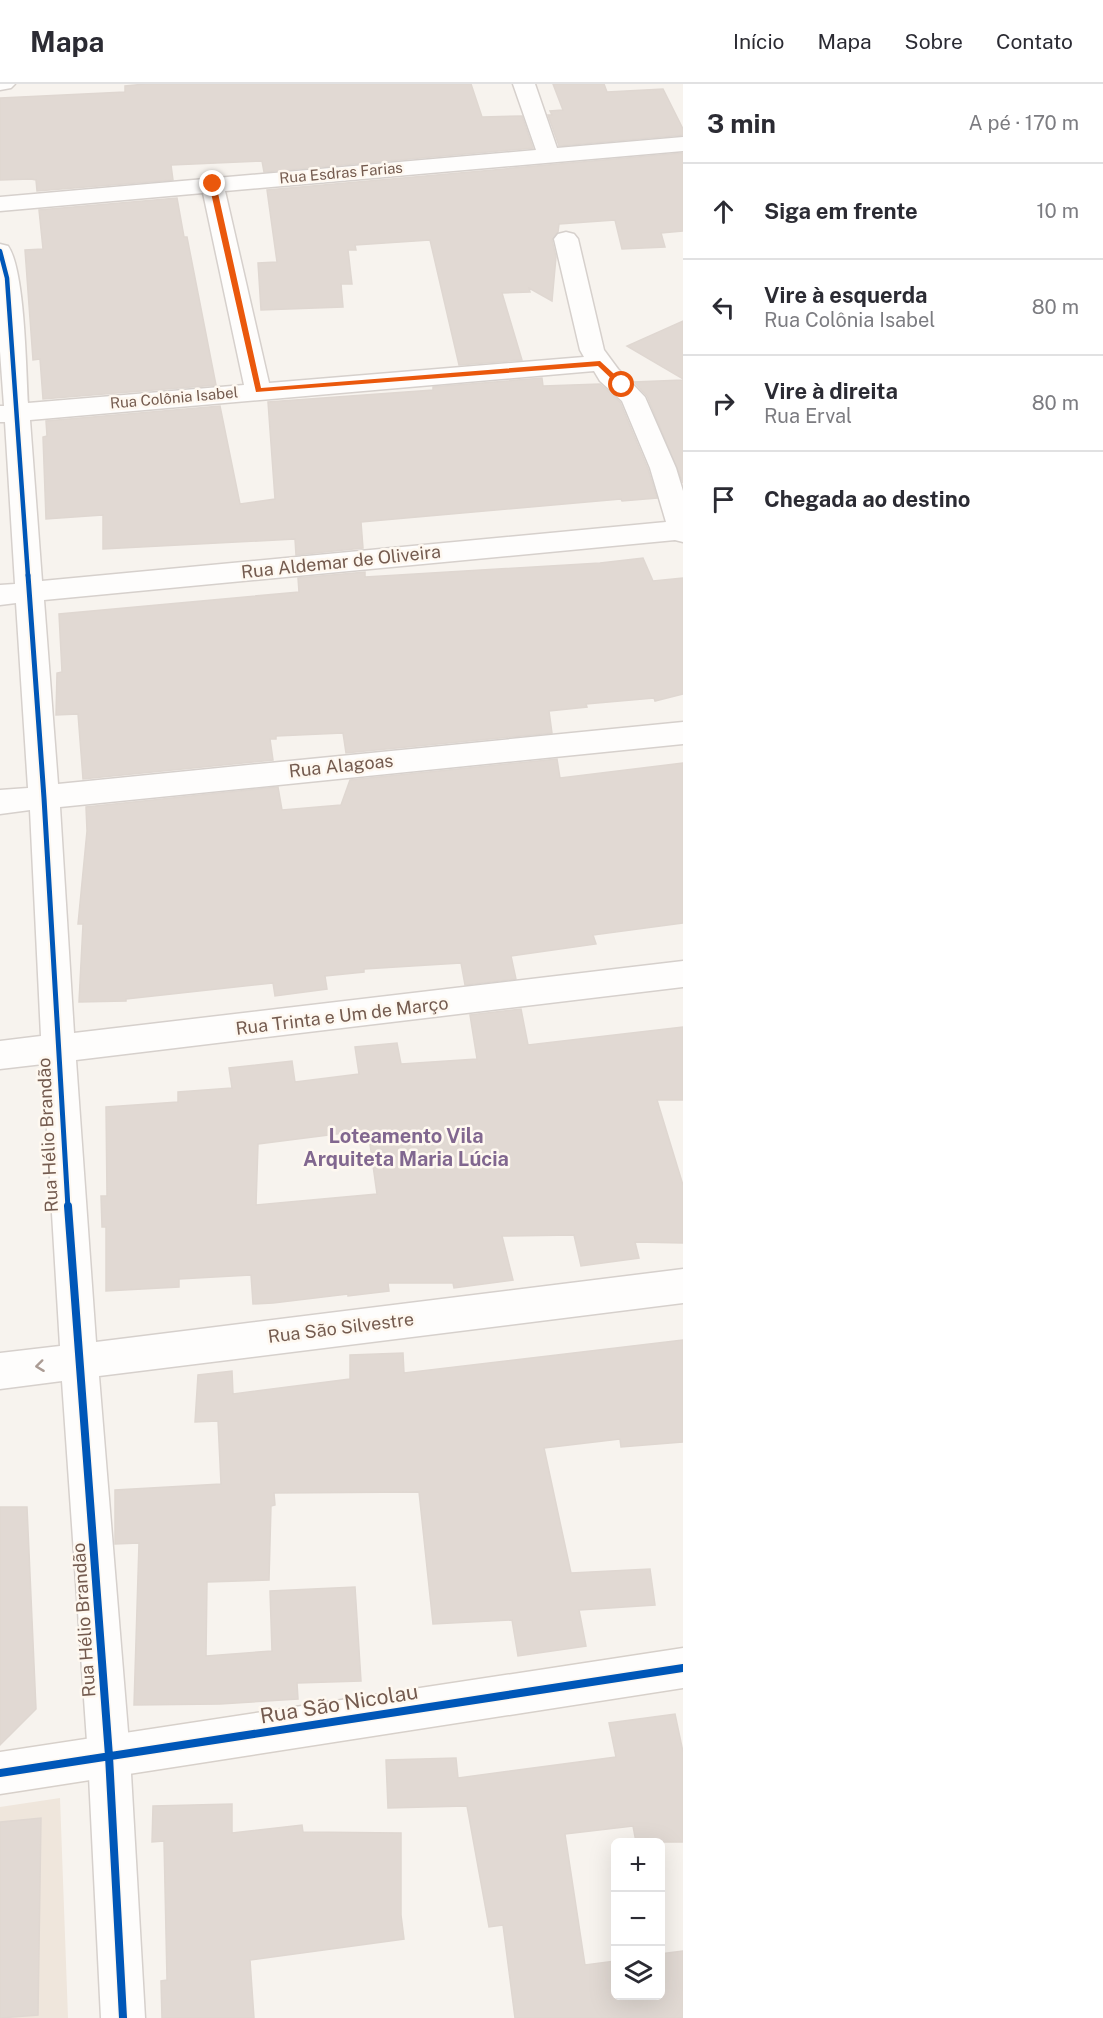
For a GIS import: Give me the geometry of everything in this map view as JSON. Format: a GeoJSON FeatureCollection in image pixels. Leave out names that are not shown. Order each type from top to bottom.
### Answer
{"type":"FeatureCollection","features":[{"type":"Feature","properties":{"kind":"street"},"geometry":{"type":"LineString","coordinates":[[524,84],[548,154]]}},
{"type":"Feature","properties":{"kind":"street","name":"Rua Esdras Farias"},"geometry":{"type":"LineString","coordinates":[[0,204],[548,154],[683,144]]}},
{"type":"Feature","properties":{"kind":"street"},"geometry":{"type":"LineString","coordinates":[[213,184],[258,391]]}},
{"type":"Feature","properties":{"kind":"street"},"geometry":{"type":"LineString","coordinates":[[566,239],[588,336],[600,363],[633,397],[663,468],[683,532]]}},
{"type":"Feature","properties":{"kind":"street","name":"Rua Hélio Brandão"},"geometry":{"type":"LineString","coordinates":[[0,251],[8,413],[30,593],[68,1214],[109,1756],[123,2018]]}},
{"type":"Feature","properties":{"kind":"street","name":"Rua Colônia Isabel"},"geometry":{"type":"LineString","coordinates":[[8,413],[600,363]]}},
{"type":"Feature","properties":{"kind":"street","name":"Rua Aldemar de Oliveira"},"geometry":{"type":"LineString","coordinates":[[0,595],[683,532]]}},
{"type":"Feature","properties":{"kind":"street","name":"Rua Alagoas"},"geometry":{"type":"LineString","coordinates":[[0,802],[683,733]]}},
{"type":"Feature","properties":{"kind":"street","name":"Rua Trinta e Um de Março"},"geometry":{"type":"LineString","coordinates":[[0,1055],[463,1002],[683,974]]}},
{"type":"Feature","properties":{"kind":"street","name":"Rua São Silvestre"},"geometry":{"type":"LineString","coordinates":[[0,1371],[683,1286]]}},
{"type":"Feature","properties":{"kind":"street","name":"Rua São Nicolau"},"geometry":{"type":"LineString","coordinates":[[0,1773],[683,1668]]}},
{"type":"Feature","properties":{"kind":"shaded area"},"geometry":{"type":"Polygon","coordinates":[[[60,1798],[68,2018],[0,2018],[0,1807],[60,1798]]]}},
{"type":"Feature","properties":{"kind":"building"},"geometry":{"type":"Polygon","coordinates":[[[145,84],[471,84],[482,117],[522,116],[533,148],[264,172],[262,161],[171,165],[173,180],[37,191],[36,180],[0,180],[0,98],[125,92],[125,86],[145,84]]]}},
{"type":"Feature","properties":{"kind":"building"},"geometry":{"type":"Polygon","coordinates":[[[553,84],[604,84],[607,92],[663,89],[683,129],[683,135],[559,146],[548,115],[552,115],[550,111],[563,110],[553,84]]]}},
{"type":"Feature","properties":{"kind":"building"},"geometry":{"type":"Polygon","coordinates":[[[683,153],[683,231],[661,233],[665,247],[622,249],[615,220],[559,224],[558,232],[552,240],[556,257],[552,301],[529,288],[530,292],[502,293],[522,360],[459,365],[430,240],[355,245],[356,250],[348,250],[352,284],[341,284],[343,307],[261,310],[258,263],[277,262],[267,190],[683,153]]]}},
{"type":"Feature","properties":{"kind":"building"},"geometry":{"type":"Polygon","coordinates":[[[177,198],[184,237],[187,237],[216,385],[43,399],[40,359],[33,360],[25,250],[43,249],[39,210],[177,198]]]}},
{"type":"Feature","properties":{"kind":"building"},"geometry":{"type":"Polygon","coordinates":[[[683,321],[683,379],[627,346],[683,321]]]}},
{"type":"Feature","properties":{"kind":"building"},"geometry":{"type":"Polygon","coordinates":[[[542,378],[543,386],[600,384],[620,402],[648,469],[657,498],[622,501],[621,499],[361,522],[363,548],[296,555],[295,539],[103,549],[103,515],[46,519],[43,437],[47,436],[46,421],[220,406],[240,504],[275,499],[268,402],[433,390],[433,387],[542,378]]]}},
{"type":"Feature","properties":{"kind":"building"},"geometry":{"type":"Polygon","coordinates":[[[683,380],[683,483],[647,396],[634,382],[683,380]]]}},
{"type":"Feature","properties":{"kind":"building"},"geometry":{"type":"Polygon","coordinates":[[[643,558],[653,581],[683,578],[683,694],[655,701],[654,698],[586,704],[587,707],[549,711],[552,733],[346,753],[343,733],[276,736],[276,739],[270,739],[273,760],[83,779],[78,714],[56,715],[57,673],[62,672],[59,614],[299,592],[298,578],[365,572],[365,577],[600,563],[643,558]]]}},
{"type":"Feature","properties":{"kind":"building"},"geometry":{"type":"Polygon","coordinates":[[[557,759],[560,778],[683,763],[683,923],[593,935],[596,944],[511,956],[516,979],[465,985],[461,963],[364,969],[364,972],[325,976],[327,989],[275,996],[273,983],[126,999],[126,1001],[79,1002],[83,924],[78,924],[87,831],[86,807],[278,787],[282,810],[341,805],[350,780],[557,759]]]}},
{"type":"Feature","properties":{"kind":"building"},"geometry":{"type":"Polygon","coordinates":[[[521,1009],[528,1045],[683,1027],[683,1100],[657,1100],[683,1185],[683,1243],[635,1242],[639,1258],[581,1266],[574,1235],[502,1236],[513,1280],[454,1288],[453,1283],[388,1283],[389,1291],[253,1304],[251,1275],[179,1279],[179,1287],[106,1291],[106,1227],[102,1227],[101,1196],[107,1196],[106,1107],[178,1102],[178,1092],[232,1088],[229,1068],[292,1061],[295,1082],[359,1074],[355,1047],[397,1043],[401,1064],[477,1059],[470,1015],[521,1009]],[[368,1130],[258,1144],[256,1205],[377,1194],[368,1130]]]}},
{"type":"Feature","properties":{"kind":"building"},"geometry":{"type":"Polygon","coordinates":[[[683,1340],[683,1442],[621,1447],[620,1439],[544,1448],[571,1573],[650,1569],[655,1605],[579,1610],[586,1646],[518,1656],[512,1620],[433,1624],[419,1492],[274,1493],[275,1505],[271,1506],[269,1580],[207,1582],[206,1656],[272,1651],[270,1591],[355,1587],[361,1681],[297,1683],[298,1699],[220,1704],[134,1705],[139,1543],[115,1544],[115,1490],[221,1484],[218,1421],[195,1422],[198,1375],[232,1371],[233,1394],[350,1379],[350,1355],[403,1353],[404,1373],[683,1340]]]}},
{"type":"Feature","properties":{"kind":"building"},"geometry":{"type":"Polygon","coordinates":[[[0,1507],[27,1507],[36,1709],[0,1745],[0,1507]]]}},
{"type":"Feature","properties":{"kind":"building"},"geometry":{"type":"Polygon","coordinates":[[[675,1714],[683,1752],[683,1842],[665,1842],[665,1838],[635,1838],[633,1826],[565,1834],[585,1965],[611,1962],[611,2000],[665,2000],[665,1953],[683,1951],[683,2018],[515,2018],[503,1925],[489,1927],[467,1806],[388,1808],[386,1760],[456,1758],[458,1778],[616,1757],[609,1723],[675,1714]]]}},
{"type":"Feature","properties":{"kind":"building"},"geometry":{"type":"Polygon","coordinates":[[[232,1804],[232,1833],[302,1825],[303,1832],[401,1833],[401,1915],[404,1939],[250,1960],[254,2018],[162,2018],[161,1981],[167,1980],[164,1841],[152,1842],[153,1806],[232,1804]]]}},
{"type":"Feature","properties":{"kind":"building"},"geometry":{"type":"Polygon","coordinates":[[[41,1818],[38,2015],[0,2018],[0,1822],[41,1818]]]}},
{"type":"Feature","properties":{"kind":"cycle path"},"geometry":{"type":"LineString","coordinates":[[0,251],[7,278],[44,798],[68,1214],[109,1756],[123,2018]]}},
{"type":"Feature","properties":{"kind":"cycle path"},"geometry":{"type":"LineString","coordinates":[[0,1773],[683,1668]]}},
{"type":"Feature","properties":{"kind":"district","name":"Loteamento Vila Arquiteta Maria Lúcia"},"geometry":{"type":"Point","coordinates":[406,1148]}},
{"type":"Feature","properties":{"kind":"route"},"geometry":{"type":"LineString","coordinates":[[213,184],[258,391],[600,363],[609,375],[622,385]]}}]}
